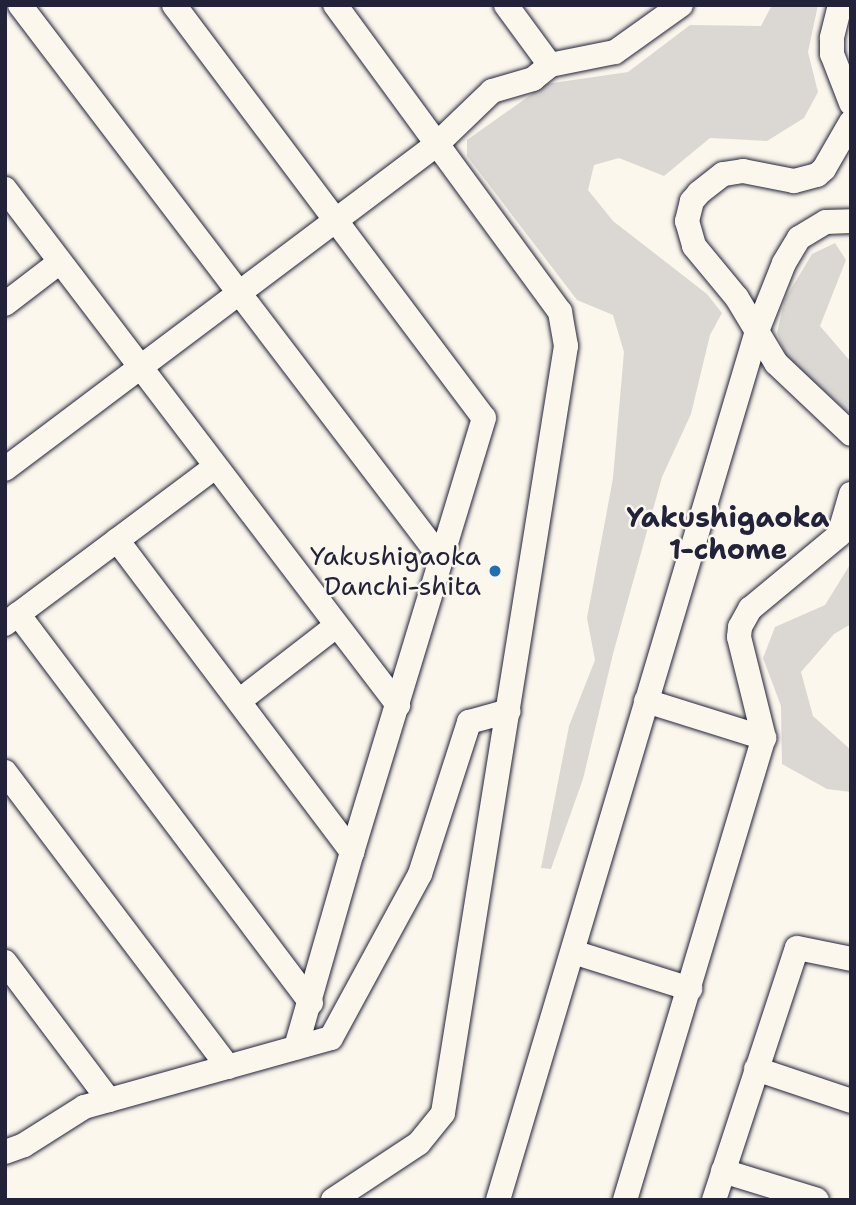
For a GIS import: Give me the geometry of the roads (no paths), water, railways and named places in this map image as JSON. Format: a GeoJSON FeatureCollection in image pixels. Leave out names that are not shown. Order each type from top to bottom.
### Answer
{"type":"FeatureCollection","features":[{"type":"Feature","properties":{"kind":"street"},"geometry":{"type":"LineString","coordinates":[[20,5],[441,558]]}},
{"type":"Feature","properties":{"kind":"street"},"geometry":{"type":"LineString","coordinates":[[174,5],[484,418],[352,852],[311,1003],[296,1047]]}},
{"type":"Feature","properties":{"kind":"street"},"geometry":{"type":"LineString","coordinates":[[333,1200],[419,1143],[443,1113],[566,346],[560,312],[335,5]]}},
{"type":"Feature","properties":{"kind":"street"},"geometry":{"type":"LineString","coordinates":[[506,5],[550,65]]}},
{"type":"Feature","properties":{"kind":"street"},"geometry":{"type":"LineString","coordinates":[[840,5],[831,46],[833,60],[851,103]]}},
{"type":"Feature","properties":{"kind":"street"},"geometry":{"type":"LineString","coordinates":[[5,470],[437,144],[492,91],[533,79],[550,65],[615,52],[669,8]]}},
{"type":"Feature","properties":{"kind":"street"},"geometry":{"type":"LineString","coordinates":[[851,122],[824,169],[808,179],[785,181],[733,172],[705,185],[692,201],[687,221],[690,239],[737,298],[776,363],[851,434]]}},
{"type":"Feature","properties":{"kind":"street"},"geometry":{"type":"LineString","coordinates":[[5,189],[398,705]]}},
{"type":"Feature","properties":{"kind":"street"},"geometry":{"type":"LineString","coordinates":[[498,1200],[757,331],[784,264],[799,239],[808,230],[827,222],[851,221]]}},
{"type":"Feature","properties":{"kind":"street"},"geometry":{"type":"LineString","coordinates":[[5,304],[60,261]]}},
{"type":"Feature","properties":{"kind":"street"},"geometry":{"type":"LineString","coordinates":[[215,467],[12,619],[311,1003]]}},
{"type":"Feature","properties":{"kind":"street"},"geometry":{"type":"LineString","coordinates":[[625,1200],[764,738],[739,637],[740,627],[750,609],[839,535],[851,494]]}},
{"type":"Feature","properties":{"kind":"street"},"geometry":{"type":"LineString","coordinates":[[117,540],[352,852]]}},
{"type":"Feature","properties":{"kind":"street"},"geometry":{"type":"LineString","coordinates":[[239,701],[336,626]]}},
{"type":"Feature","properties":{"kind":"street"},"geometry":{"type":"LineString","coordinates":[[646,701],[764,738]]}},
{"type":"Feature","properties":{"kind":"street"},"geometry":{"type":"LineString","coordinates":[[6,1151],[24,1145],[76,1111],[331,1038],[420,874],[469,722],[509,711]]}},
{"type":"Feature","properties":{"kind":"street"},"geometry":{"type":"LineString","coordinates":[[5,772],[228,1067]]}},
{"type":"Feature","properties":{"kind":"street"},"geometry":{"type":"LineString","coordinates":[[714,1200],[797,948],[851,959]]}},
{"type":"Feature","properties":{"kind":"street"},"geometry":{"type":"LineString","coordinates":[[573,952],[690,989]]}},
{"type":"Feature","properties":{"kind":"street"},"geometry":{"type":"LineString","coordinates":[[5,962],[110,1100]]}},
{"type":"Feature","properties":{"kind":"street"},"geometry":{"type":"LineString","coordinates":[[756,1069],[851,1101]]}},
{"type":"Feature","properties":{"kind":"street"},"geometry":{"type":"LineString","coordinates":[[723,1171],[817,1200]]}},
{"type":"Feature","properties":{"kind":"place","name":"Yakushigaoka Danchi-shita"},"geometry":{"type":"Point","coordinates":[495,571]}},
{"type":"Feature","properties":{"kind":"district","name":"Yakushigaoka 1-chome"},"geometry":{"type":"Point","coordinates":[728,533]}}]}
